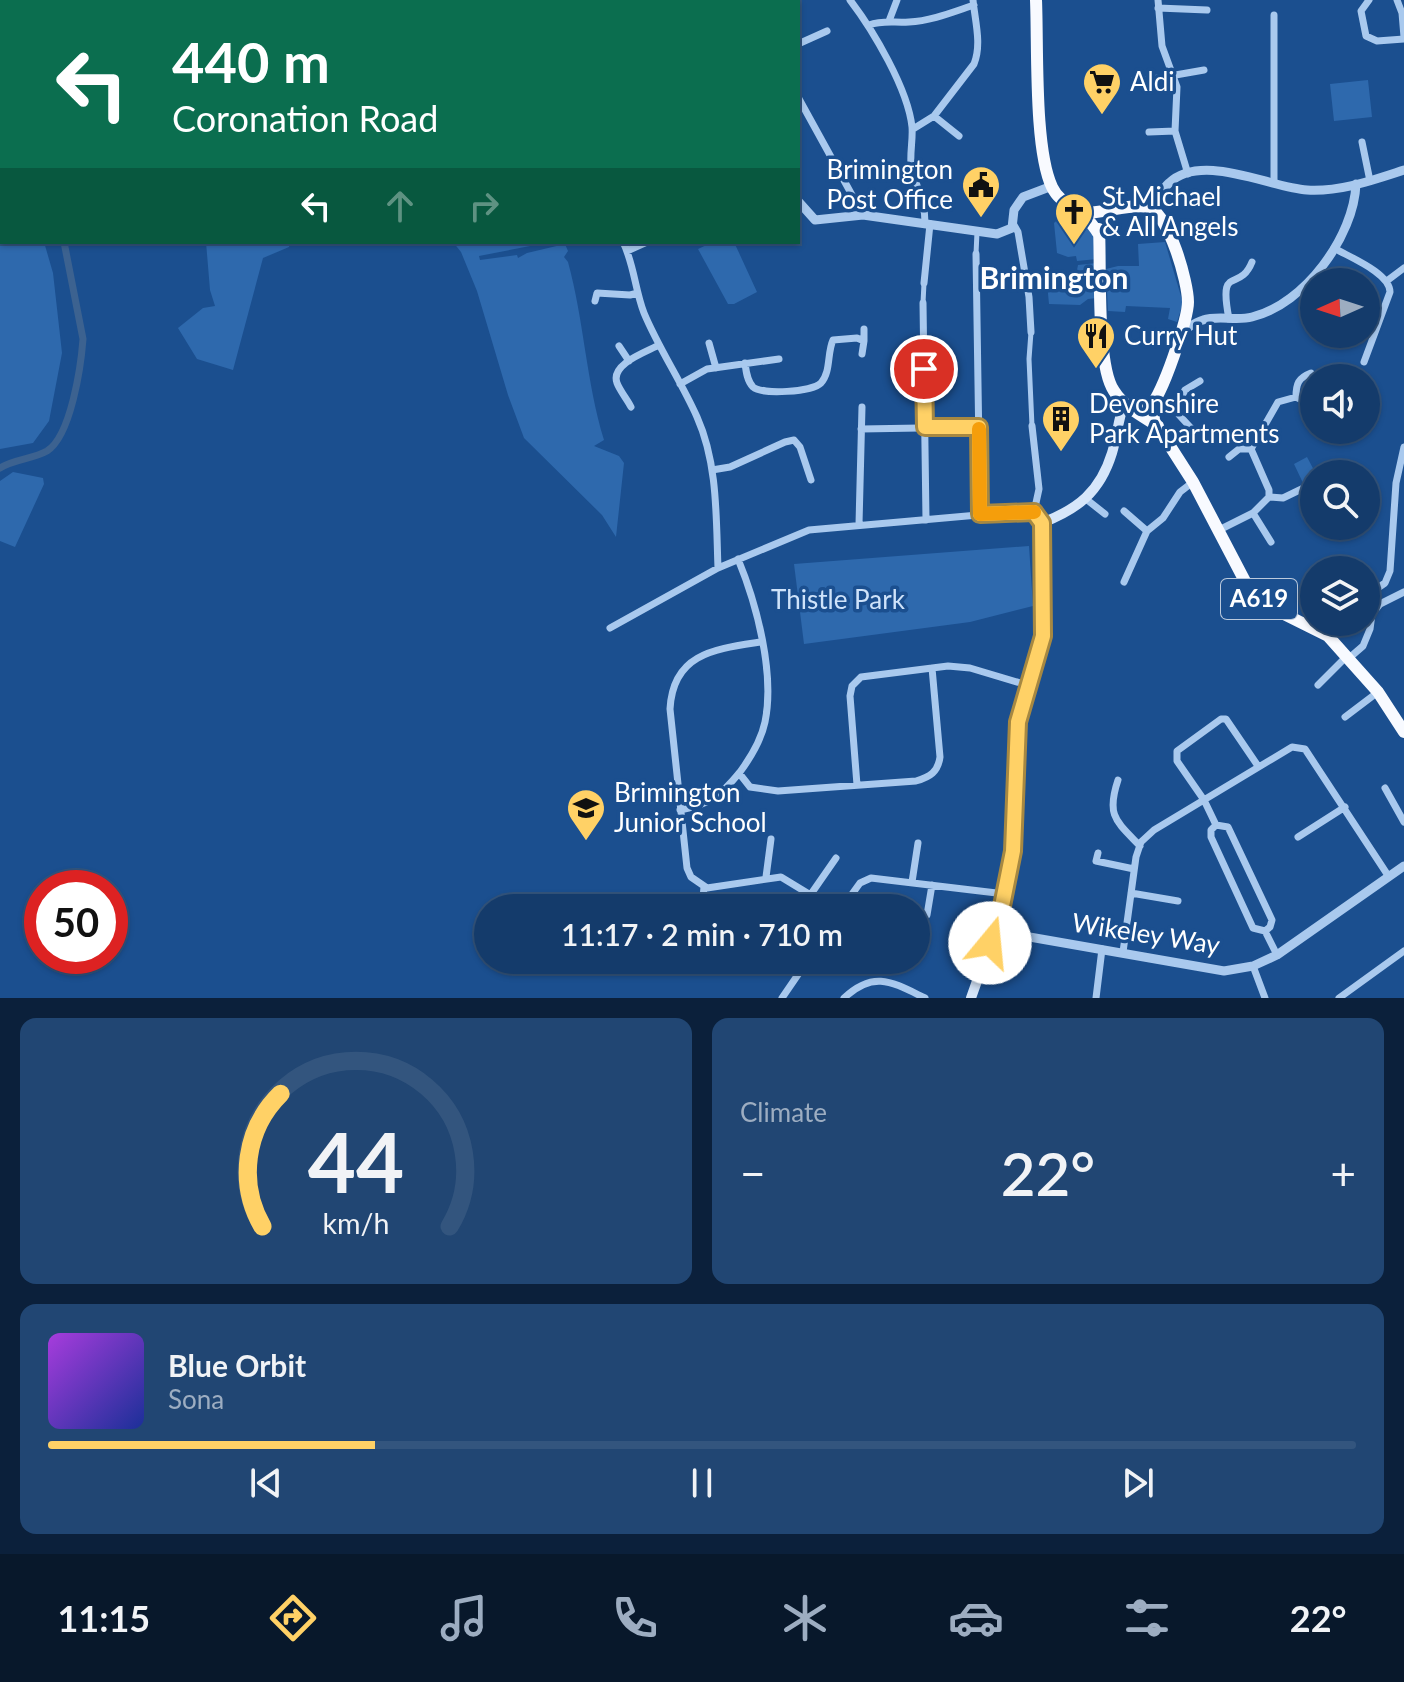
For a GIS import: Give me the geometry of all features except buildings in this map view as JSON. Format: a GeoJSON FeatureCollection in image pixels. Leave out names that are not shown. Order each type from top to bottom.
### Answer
{"type":"FeatureCollection","features":[{"type":"Feature","properties":{"kind":"highway"},"geometry":{"type":"LineString","coordinates":[[1036,0],[1041,134],[1052,186],[1062,201],[1081,213],[1100,236]]}},
{"type":"Feature","properties":{"kind":"highway"},"geometry":{"type":"LineString","coordinates":[[1081,213],[1140,206],[1156,211],[1177,255],[1188,299],[1181,332],[1154,402],[1146,408],[1128,406]]}},
{"type":"Feature","properties":{"kind":"highway","name":"A619"},"geometry":{"type":"LineString","coordinates":[[1098,213],[1105,370],[1111,387],[1128,406],[1158,426]]}},
{"type":"Feature","properties":{"kind":"highway","name":"A619"},"geometry":{"type":"LineString","coordinates":[[1154,402],[1154,421],[1193,482],[1248,587],[1264,604],[1300,622]]}},
{"type":"Feature","properties":{"kind":"highway","name":"A619"},"geometry":{"type":"LineString","coordinates":[[1326,636],[1378,692],[1404,732]]}},
{"type":"Feature","properties":{"kind":"main road"},"geometry":{"type":"LineString","coordinates":[[971,998],[995,931],[1013,851],[1018,722],[1043,636],[1042,523],[1073,510],[1086,499],[1106,469],[1128,406]]}},
{"type":"Feature","properties":{"kind":"street"},"geometry":{"type":"LineString","coordinates":[[850,0],[869,25],[908,107],[913,129],[911,161],[928,224],[923,303],[926,520]]}},
{"type":"Feature","properties":{"kind":"street"},"geometry":{"type":"LineString","coordinates":[[889,21],[897,0]]}},
{"type":"Feature","properties":{"kind":"street"},"geometry":{"type":"LineString","coordinates":[[1369,0],[1361,11],[1366,36],[1377,41],[1404,38],[1402,13],[1397,0]]}},
{"type":"Feature","properties":{"kind":"street"},"geometry":{"type":"LineString","coordinates":[[869,25],[928,19],[973,2],[978,55],[974,64],[934,116],[913,129]]}},
{"type":"Feature","properties":{"kind":"street"},"geometry":{"type":"LineString","coordinates":[[1188,174],[1175,131],[1177,87],[1162,46],[1158,4],[1207,10]]}},
{"type":"Feature","properties":{"kind":"street"},"geometry":{"type":"LineString","coordinates":[[1274,15],[1274,183]]}},
{"type":"Feature","properties":{"kind":"street"},"geometry":{"type":"LineString","coordinates":[[800,43],[827,31]]}},
{"type":"Feature","properties":{"kind":"street"},"geometry":{"type":"LineString","coordinates":[[1135,79],[1147,80],[1204,70]]}},
{"type":"Feature","properties":{"kind":"street"},"geometry":{"type":"LineString","coordinates":[[800,101],[863,215]]}},
{"type":"Feature","properties":{"kind":"street"},"geometry":{"type":"LineString","coordinates":[[934,116],[959,136]]}},
{"type":"Feature","properties":{"kind":"street"},"geometry":{"type":"LineString","coordinates":[[1149,132],[1175,131]]}},
{"type":"Feature","properties":{"kind":"street"},"geometry":{"type":"LineString","coordinates":[[1362,142],[1370,181]]}},
{"type":"Feature","properties":{"kind":"street"},"geometry":{"type":"LineString","coordinates":[[1156,211],[1162,192],[1169,183],[1188,174],[1209,170],[1309,190],[1356,184],[1404,170]]}},
{"type":"Feature","properties":{"kind":"street"},"geometry":{"type":"LineString","coordinates":[[1181,332],[1206,319],[1266,313],[1284,304],[1308,282],[1334,248],[1355,206],[1356,184]]}},
{"type":"Feature","properties":{"kind":"street"},"geometry":{"type":"LineString","coordinates":[[1042,523],[1034,512],[1039,489],[1032,426],[1031,332],[1014,210],[1023,197],[1052,186]]}},
{"type":"Feature","properties":{"kind":"street"},"geometry":{"type":"LineString","coordinates":[[800,204],[815,220],[863,215],[1003,233],[1014,225]]}},
{"type":"Feature","properties":{"kind":"street"},"geometry":{"type":"LineString","coordinates":[[977,231],[980,514]]}},
{"type":"Feature","properties":{"kind":"street"},"geometry":{"type":"LineString","coordinates":[[624,244],[638,293],[659,345],[698,418],[712,470],[718,568]]}},
{"type":"Feature","properties":{"kind":"street"},"geometry":{"type":"LineString","coordinates":[[627,251],[643,244]]}},
{"type":"Feature","properties":{"kind":"street"},"geometry":{"type":"LineString","coordinates":[[1334,248],[1388,280],[1390,292],[1364,362]]}},
{"type":"Feature","properties":{"kind":"street"},"geometry":{"type":"LineString","coordinates":[[1229,319],[1224,290],[1228,282],[1248,271],[1252,262]]}},
{"type":"Feature","properties":{"kind":"street"},"geometry":{"type":"LineString","coordinates":[[1388,280],[1404,268]]}},
{"type":"Feature","properties":{"kind":"street"},"geometry":{"type":"LineString","coordinates":[[595,301],[597,293],[638,293]]}},
{"type":"Feature","properties":{"kind":"street"},"geometry":{"type":"LineString","coordinates":[[1188,299],[1195,311],[1206,319]]}},
{"type":"Feature","properties":{"kind":"street"},"geometry":{"type":"LineString","coordinates":[[862,354],[864,329]]}},
{"type":"Feature","properties":{"kind":"street"},"geometry":{"type":"LineString","coordinates":[[745,363],[748,381],[755,389],[766,393],[814,388],[822,382],[826,372],[833,340],[857,338],[864,341]]}},
{"type":"Feature","properties":{"kind":"street"},"geometry":{"type":"LineString","coordinates":[[709,343],[716,368]]}},
{"type":"Feature","properties":{"kind":"street"},"geometry":{"type":"LineString","coordinates":[[631,407],[617,382],[616,374],[629,361],[659,345]]}},
{"type":"Feature","properties":{"kind":"street"},"geometry":{"type":"LineString","coordinates":[[619,346],[629,361]]}},
{"type":"Feature","properties":{"kind":"street"},"geometry":{"type":"LineString","coordinates":[[680,384],[707,369],[779,359]]}},
{"type":"Feature","properties":{"kind":"street"},"geometry":{"type":"LineString","coordinates":[[1296,397],[1296,385],[1300,379]]}},
{"type":"Feature","properties":{"kind":"street"},"geometry":{"type":"LineString","coordinates":[[1176,407],[1185,390],[1200,381]]}},
{"type":"Feature","properties":{"kind":"street"},"geometry":{"type":"LineString","coordinates":[[1251,449],[1278,402],[1296,397],[1300,399]]}},
{"type":"Feature","properties":{"kind":"street"},"geometry":{"type":"LineString","coordinates":[[1154,402],[1176,407],[1191,428]]}},
{"type":"Feature","properties":{"kind":"street"},"geometry":{"type":"LineString","coordinates":[[859,524],[862,407]]}},
{"type":"Feature","properties":{"kind":"street"},"geometry":{"type":"LineString","coordinates":[[861,429],[979,427]]}},
{"type":"Feature","properties":{"kind":"street"},"geometry":{"type":"LineString","coordinates":[[712,470],[730,467],[794,440],[800,447],[811,480]]}},
{"type":"Feature","properties":{"kind":"street"},"geometry":{"type":"LineString","coordinates":[[1380,586],[1390,571],[1396,483],[1404,447]]}},
{"type":"Feature","properties":{"kind":"street"},"geometry":{"type":"LineString","coordinates":[[1229,457],[1239,449],[1251,449]]}},
{"type":"Feature","properties":{"kind":"street"},"geometry":{"type":"LineString","coordinates":[[1217,531],[1253,513],[1269,497],[1269,490],[1251,449]]}},
{"type":"Feature","properties":{"kind":"street"},"geometry":{"type":"LineString","coordinates":[[1124,582],[1147,531],[1163,518],[1180,492],[1193,482]]}},
{"type":"Feature","properties":{"kind":"street"},"geometry":{"type":"LineString","coordinates":[[1269,497],[1283,498],[1300,490]]}},
{"type":"Feature","properties":{"kind":"street"},"geometry":{"type":"LineString","coordinates":[[1086,499],[1105,514]]}},
{"type":"Feature","properties":{"kind":"street"},"geometry":{"type":"LineString","coordinates":[[1124,511],[1147,531]]}},
{"type":"Feature","properties":{"kind":"street"},"geometry":{"type":"LineString","coordinates":[[610,628],[718,568],[809,530],[1034,512]]}},
{"type":"Feature","properties":{"kind":"street"},"geometry":{"type":"LineString","coordinates":[[1253,513],[1271,542]]}},
{"type":"Feature","properties":{"kind":"street"},"geometry":{"type":"LineString","coordinates":[[680,810],[696,808],[718,797],[755,750],[765,725],[769,697],[761,642],[752,593],[738,559]]}},
{"type":"Feature","properties":{"kind":"street"},"geometry":{"type":"LineString","coordinates":[[1318,685],[1363,646],[1372,614],[1380,604],[1404,592]]}},
{"type":"Feature","properties":{"kind":"street"},"geometry":{"type":"LineString","coordinates":[[701,894],[701,886],[687,868],[670,709],[671,693],[685,667],[707,652],[761,642]]}},
{"type":"Feature","properties":{"kind":"street"},"geometry":{"type":"LineString","coordinates":[[857,785],[849,709],[852,686],[861,677],[932,668],[970,668],[1027,685]]}},
{"type":"Feature","properties":{"kind":"street"},"geometry":{"type":"LineString","coordinates":[[739,773],[750,787],[764,790],[925,778],[939,767],[940,757],[932,668]]}},
{"type":"Feature","properties":{"kind":"street"},"geometry":{"type":"LineString","coordinates":[[1345,717],[1378,692]]}},
{"type":"Feature","properties":{"kind":"street"},"geometry":{"type":"LineString","coordinates":[[1216,825],[1204,800],[1177,761],[1177,751],[1221,719],[1230,723],[1258,766]]}},
{"type":"Feature","properties":{"kind":"street"},"geometry":{"type":"LineString","coordinates":[[1123,952],[1140,846],[1154,830],[1287,749],[1305,749],[1389,877]]}},
{"type":"Feature","properties":{"kind":"street"},"geometry":{"type":"LineString","coordinates":[[1118,780],[1111,802],[1112,813],[1140,846]]}},
{"type":"Feature","properties":{"kind":"street"},"geometry":{"type":"LineString","coordinates":[[1385,788],[1404,822]]}},
{"type":"Feature","properties":{"kind":"street"},"geometry":{"type":"LineString","coordinates":[[1298,837],[1345,807]]}},
{"type":"Feature","properties":{"kind":"street"},"geometry":{"type":"LineString","coordinates":[[1216,825],[1211,830],[1211,837],[1253,928],[1265,931],[1277,955]]}},
{"type":"Feature","properties":{"kind":"street"},"geometry":{"type":"LineString","coordinates":[[1216,825],[1228,827],[1272,920],[1265,931]]}},
{"type":"Feature","properties":{"kind":"street"},"geometry":{"type":"LineString","coordinates":[[766,877],[771,839]]}},
{"type":"Feature","properties":{"kind":"street"},"geometry":{"type":"LineString","coordinates":[[912,882],[918,843]]}},
{"type":"Feature","properties":{"kind":"street"},"geometry":{"type":"LineString","coordinates":[[1098,853],[1096,861],[1134,869]]}},
{"type":"Feature","properties":{"kind":"street"},"geometry":{"type":"LineString","coordinates":[[701,886],[715,888],[766,877],[789,879],[811,894],[836,858]]}},
{"type":"Feature","properties":{"kind":"street","name":"Wikeley Way"},"geometry":{"type":"LineString","coordinates":[[995,931],[1224,971],[1253,966],[1277,955],[1404,866]]}},
{"type":"Feature","properties":{"kind":"street"},"geometry":{"type":"LineString","coordinates":[[852,894],[860,883],[871,878],[1005,894]]}},
{"type":"Feature","properties":{"kind":"street"},"geometry":{"type":"LineString","coordinates":[[930,897],[932,885]]}},
{"type":"Feature","properties":{"kind":"street"},"geometry":{"type":"LineString","coordinates":[[1131,893],[1178,901]]}},
{"type":"Feature","properties":{"kind":"street"},"geometry":{"type":"LineString","coordinates":[[1096,998],[1102,949]]}},
{"type":"Feature","properties":{"kind":"street"},"geometry":{"type":"LineString","coordinates":[[1339,998],[1404,951]]}},
{"type":"Feature","properties":{"kind":"street"},"geometry":{"type":"LineString","coordinates":[[1253,966],[1265,998]]}},
{"type":"Feature","properties":{"kind":"street"},"geometry":{"type":"LineString","coordinates":[[782,998],[798,974]]}},
{"type":"Feature","properties":{"kind":"street"},"geometry":{"type":"LineString","coordinates":[[844,998],[856,987],[875,981],[896,983],[925,998]]}},
{"type":"Feature","properties":{"kind":"green space"},"geometry":{"type":"Polygon","coordinates":[[[1368,80],[1372,117],[1334,121],[1330,84],[1368,80]]]}},
{"type":"Feature","properties":{"kind":"green space"},"geometry":{"type":"Polygon","coordinates":[[[1063,215],[1076,216],[1097,232],[1097,259],[1077,261],[1076,256],[1057,253],[1054,223],[1063,215]]]}},
{"type":"Feature","properties":{"kind":"green space"},"geometry":{"type":"Polygon","coordinates":[[[1165,242],[1183,303],[1177,322],[1168,319],[1170,308],[1126,306],[1125,312],[1108,311],[1106,269],[1139,266],[1138,244],[1165,242]]]}},
{"type":"Feature","properties":{"kind":"green space"},"geometry":{"type":"Polygon","coordinates":[[[0,244],[45,244],[53,273],[62,353],[49,421],[33,443],[0,449],[0,244]]]}},
{"type":"Feature","properties":{"kind":"green space"},"geometry":{"type":"Polygon","coordinates":[[[206,244],[290,244],[263,258],[233,370],[197,359],[178,328],[203,308],[215,306],[210,290],[206,244]]]}},
{"type":"Feature","properties":{"kind":"green space"},"geometry":{"type":"Polygon","coordinates":[[[455,244],[541,244],[479,256],[480,260],[517,255],[518,258],[565,244],[568,251],[564,257],[573,284],[604,440],[594,446],[619,456],[624,463],[616,537],[602,515],[524,438],[477,291],[455,244]]]}},
{"type":"Feature","properties":{"kind":"green space"},"geometry":{"type":"Polygon","coordinates":[[[709,244],[735,244],[757,292],[728,304],[698,249],[709,244]]]}},
{"type":"Feature","properties":{"kind":"green space"},"geometry":{"type":"Polygon","coordinates":[[[1097,263],[1097,298],[1088,299],[1080,305],[1049,304],[1047,283],[1057,276],[1077,270],[1078,265],[1097,263]]]}},
{"type":"Feature","properties":{"kind":"green space"},"geometry":{"type":"Polygon","coordinates":[[[1300,461],[1300,477],[1294,464],[1300,461]]]}},
{"type":"Feature","properties":{"kind":"green space"},"geometry":{"type":"Polygon","coordinates":[[[13,472],[43,478],[44,484],[15,547],[0,541],[0,481],[13,472]]]}},
{"type":"Feature","properties":{"kind":"green space","name":"Thistle Park"},"geometry":{"type":"Polygon","coordinates":[[[1029,546],[1033,606],[970,622],[804,644],[794,564],[1029,546]]]}},
{"type":"Feature","properties":{"kind":"waterway"},"geometry":{"type":"LineString","coordinates":[[0,468],[47,451],[62,431],[73,400],[83,339],[64,244]]}},
{"type":"Feature","properties":{"kind":"slow traffic"},"geometry":{"type":"LineString","coordinates":[[979,429],[980,514],[1034,512]]}},
{"type":"Feature","properties":{"kind":"place","name":"Aldi"},"geometry":{"type":"Point","coordinates":[1102,116]}},
{"type":"Feature","properties":{"kind":"place","name":"Brimington Post Office"},"geometry":{"type":"Point","coordinates":[981,219]}},
{"type":"Feature","properties":{"kind":"place","name":"St Michael & All Angels"},"geometry":{"type":"Point","coordinates":[1074,246]}},
{"type":"Feature","properties":{"kind":"place","name":"Curry Hut"},"geometry":{"type":"Point","coordinates":[1096,370]}},
{"type":"Feature","properties":{"kind":"place","name":"Devonshire Park Apartments"},"geometry":{"type":"Point","coordinates":[1061,453]}},
{"type":"Feature","properties":{"kind":"place","name":"Brimington Junior School"},"geometry":{"type":"Point","coordinates":[586,842]}},
{"type":"Feature","properties":{"kind":"district","name":"Brimington"},"geometry":{"type":"Point","coordinates":[1054,279]}},
{"type":"Feature","properties":{"kind":"route"},"geometry":{"type":"LineString","coordinates":[[924,369],[925,427],[979,427],[980,514],[1034,512],[1042,523],[1043,636],[1018,722],[1013,851],[1000,916],[990,943]]}}]}
